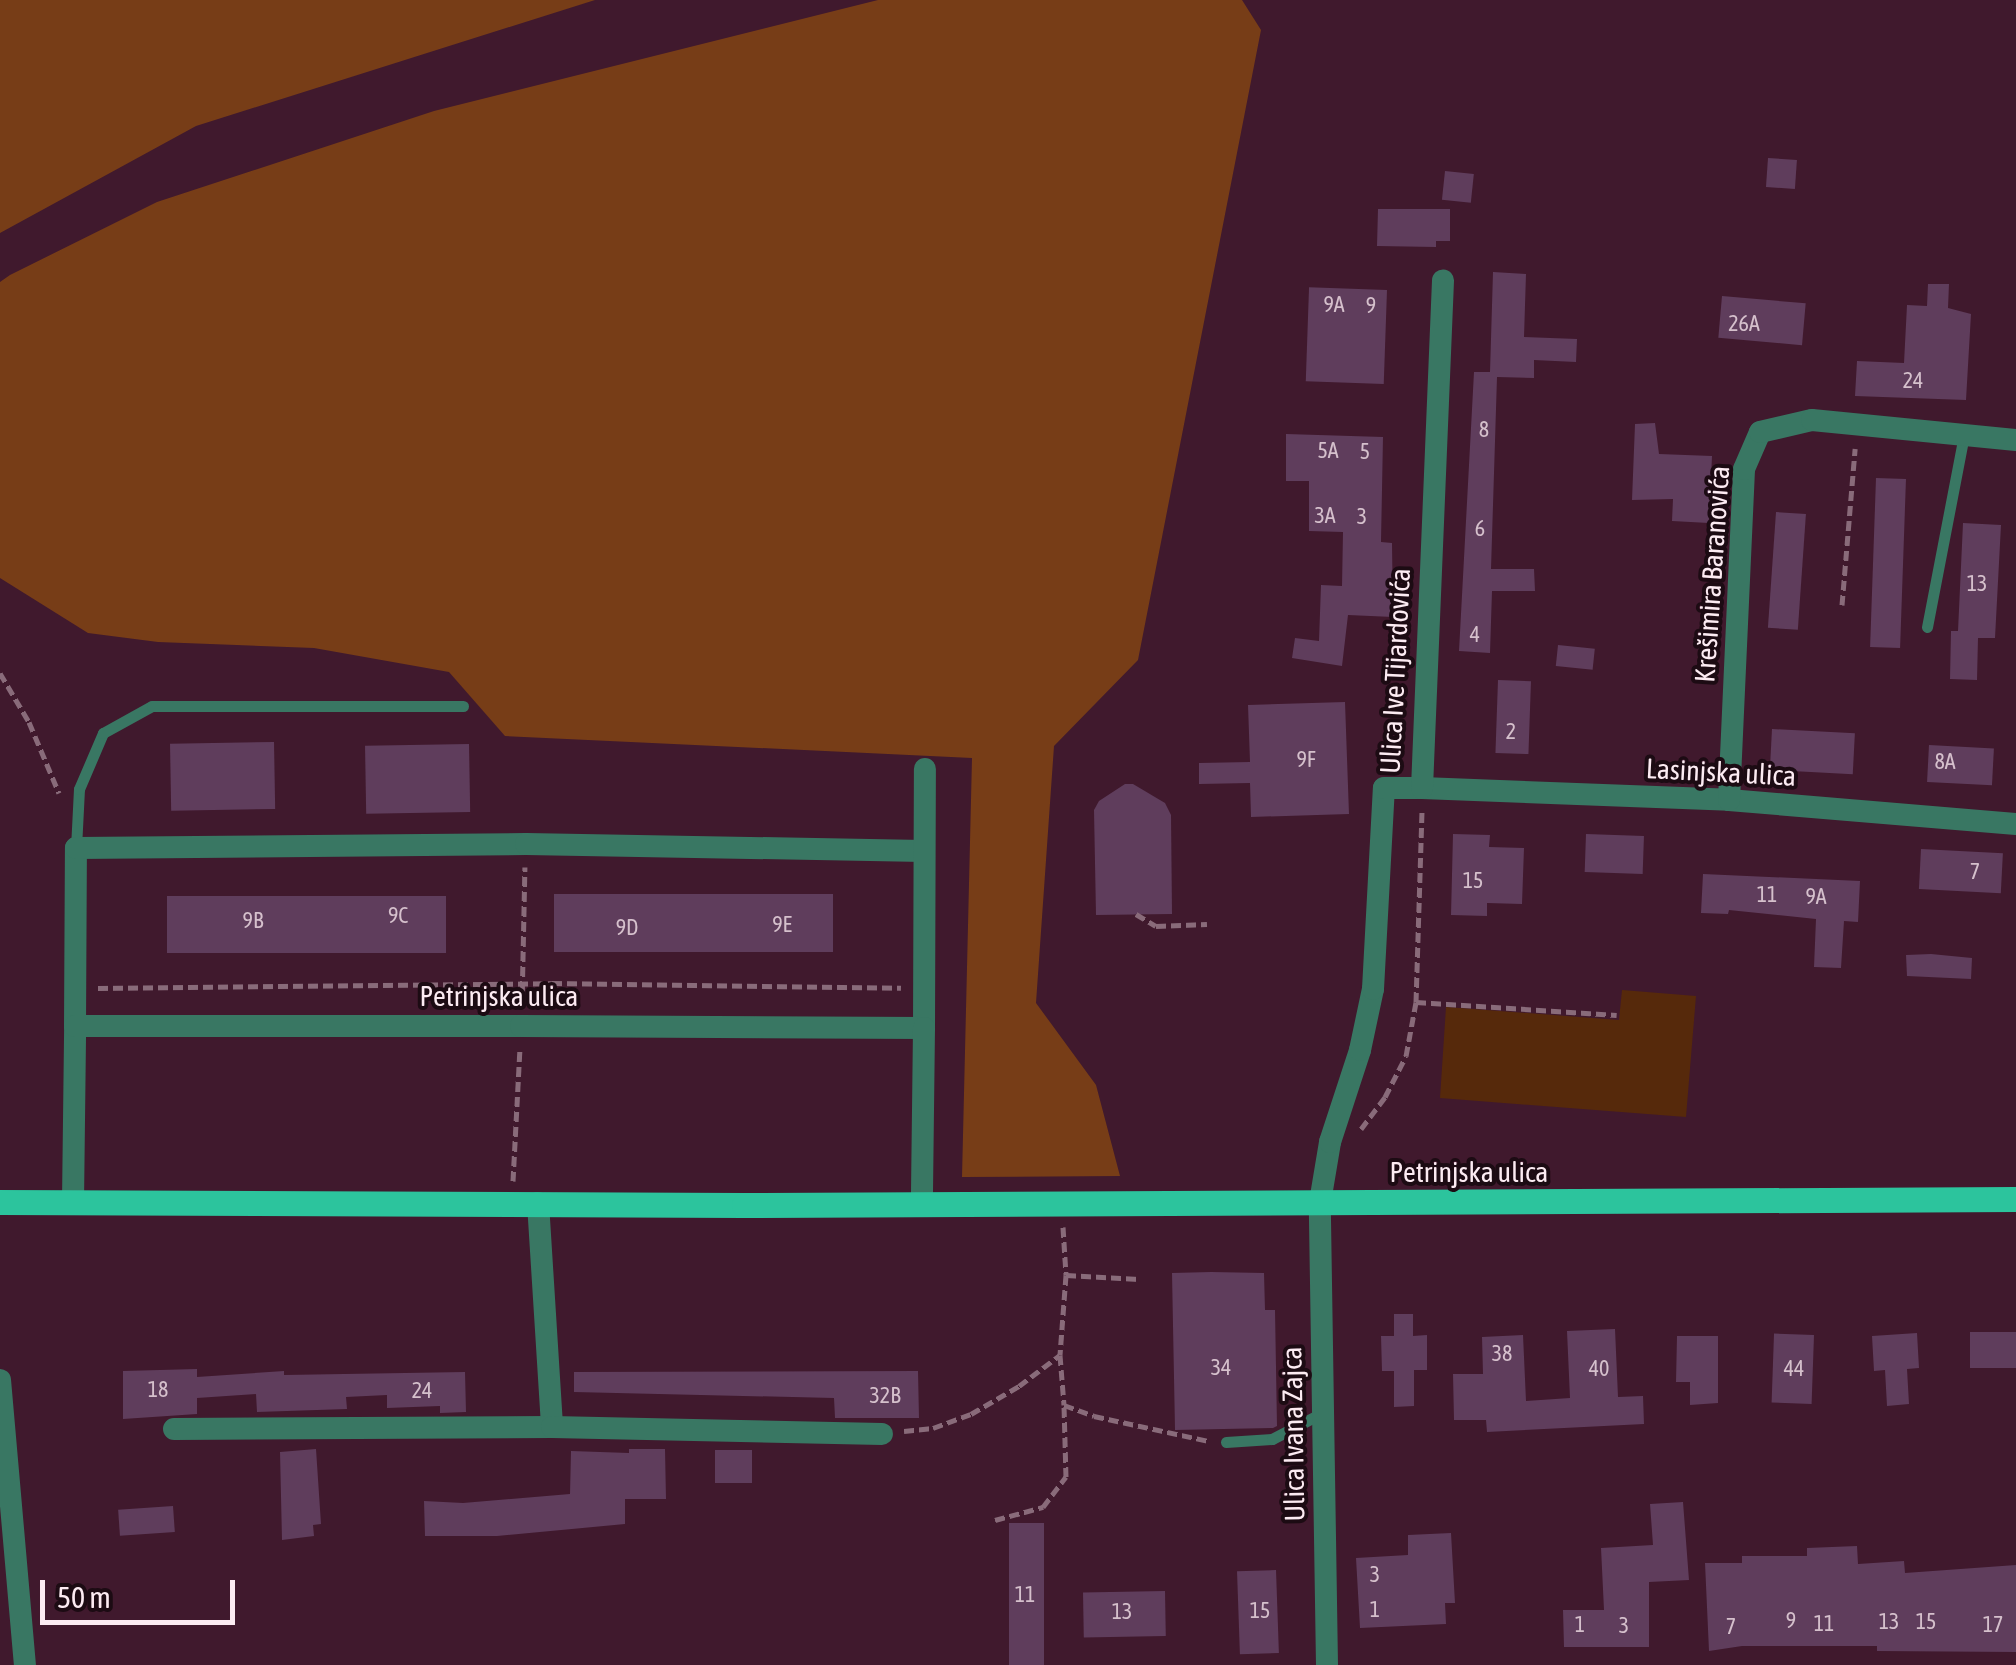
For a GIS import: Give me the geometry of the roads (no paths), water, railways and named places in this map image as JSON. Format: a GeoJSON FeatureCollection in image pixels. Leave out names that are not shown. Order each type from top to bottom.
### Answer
{"type":"FeatureCollection","features":[{"type":"Feature","properties":{"kind":"main road","name":"Petrinjska ulica"},"geometry":{"type":"LineString","coordinates":[[0,1202],[1062,1204],[2016,1199]]}},
{"type":"Feature","properties":{"kind":"street","name":"Ulica Ive Tijardovića"},"geometry":{"type":"LineString","coordinates":[[1320,1202],[1325,1168],[1373,988],[1384,788],[1422,788],[1442,280]]}},
{"type":"Feature","properties":{"kind":"street","name":"Krešimira Baranovića"},"geometry":{"type":"LineString","coordinates":[[1729,800],[1744,469],[1760,432],[1812,420],[2016,440]]}},
{"type":"Feature","properties":{"kind":"street"},"geometry":{"type":"LineString","coordinates":[[922,1202],[925,769]]}},
{"type":"Feature","properties":{"kind":"street","name":"Lasinjska ulica"},"geometry":{"type":"LineString","coordinates":[[1422,788],[1729,800],[2016,824]]}},
{"type":"Feature","properties":{"kind":"street"},"geometry":{"type":"LineString","coordinates":[[74,1202],[76,848],[526,844],[924,850]]}},
{"type":"Feature","properties":{"kind":"street","name":"Petrinjska ulica"},"geometry":{"type":"LineString","coordinates":[[75,1026],[924,1028]]}},
{"type":"Feature","properties":{"kind":"street","name":"Ulica Ivana Zajca"},"geometry":{"type":"LineString","coordinates":[[1320,1202],[1327,1665]]}},
{"type":"Feature","properties":{"kind":"street"},"geometry":{"type":"LineString","coordinates":[[538,1203],[552,1427]]}},
{"type":"Feature","properties":{"kind":"street"},"geometry":{"type":"LineString","coordinates":[[0,1380],[25,1665]]}},
{"type":"Feature","properties":{"kind":"street"},"geometry":{"type":"LineString","coordinates":[[174,1430],[552,1427],[882,1434]]}},
{"type":"Feature","properties":{"kind":"lane"},"geometry":{"type":"LineString","coordinates":[[1927,626],[1964,435]]}},
{"type":"Feature","properties":{"kind":"lane"},"geometry":{"type":"LineString","coordinates":[[76,848],[80,789],[103,733],[152,706],[464,706]]}},
{"type":"Feature","properties":{"kind":"lane"},"geometry":{"type":"LineString","coordinates":[[1226,1442],[1272,1438],[1322,1413]]}}]}
